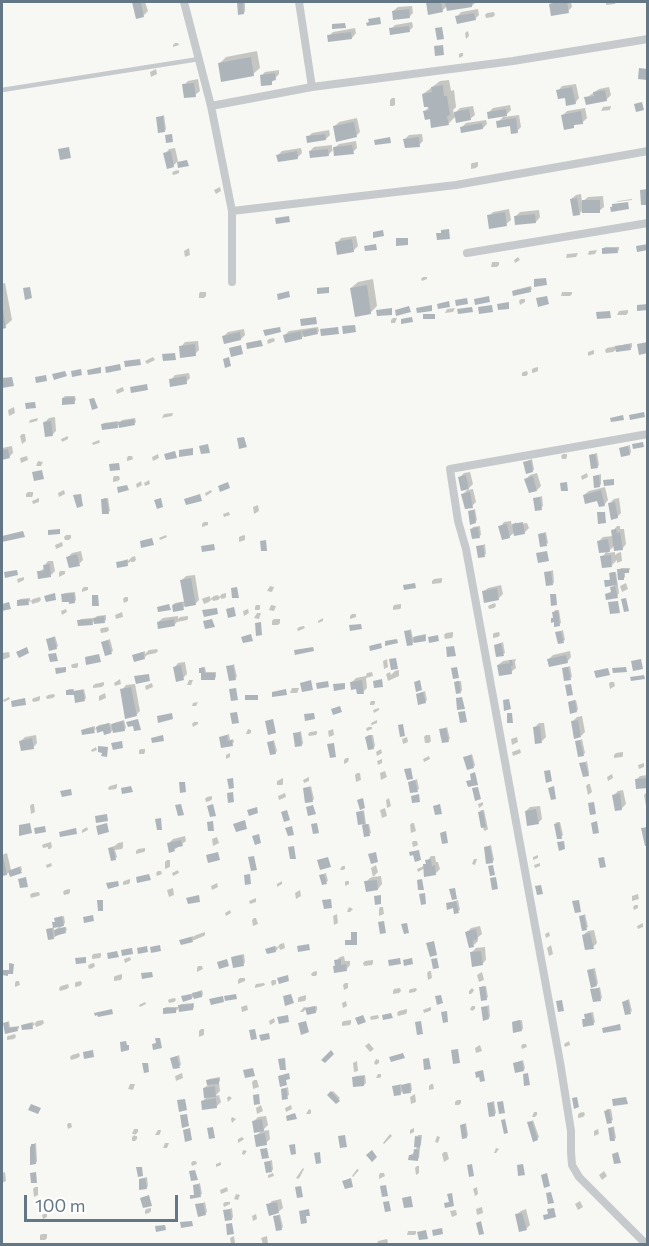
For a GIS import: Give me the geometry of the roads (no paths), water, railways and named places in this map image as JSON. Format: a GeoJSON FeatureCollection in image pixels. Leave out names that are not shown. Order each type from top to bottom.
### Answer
{"type":"FeatureCollection","features":[{"type":"Feature","properties":{"kind":"street"},"geometry":{"type":"LineString","coordinates":[[184,2],[211,106],[232,211],[232,282]]}},
{"type":"Feature","properties":{"kind":"street"},"geometry":{"type":"LineString","coordinates":[[298,2],[312,87]]}},
{"type":"Feature","properties":{"kind":"street"},"geometry":{"type":"LineString","coordinates":[[211,106],[312,87],[513,61],[648,39]]}},
{"type":"Feature","properties":{"kind":"street"},"geometry":{"type":"LineString","coordinates":[[232,211],[456,185],[648,151]]}},
{"type":"Feature","properties":{"kind":"street"},"geometry":{"type":"LineString","coordinates":[[467,253],[648,223]]}},
{"type":"Feature","properties":{"kind":"street"},"geometry":{"type":"LineString","coordinates":[[646,1245],[579,1177],[572,1165],[571,1131],[560,1062],[450,469],[648,434]]}},
{"type":"Feature","properties":{"kind":"lane"},"geometry":{"type":"LineString","coordinates":[[2,90],[199,58]]}}]}
